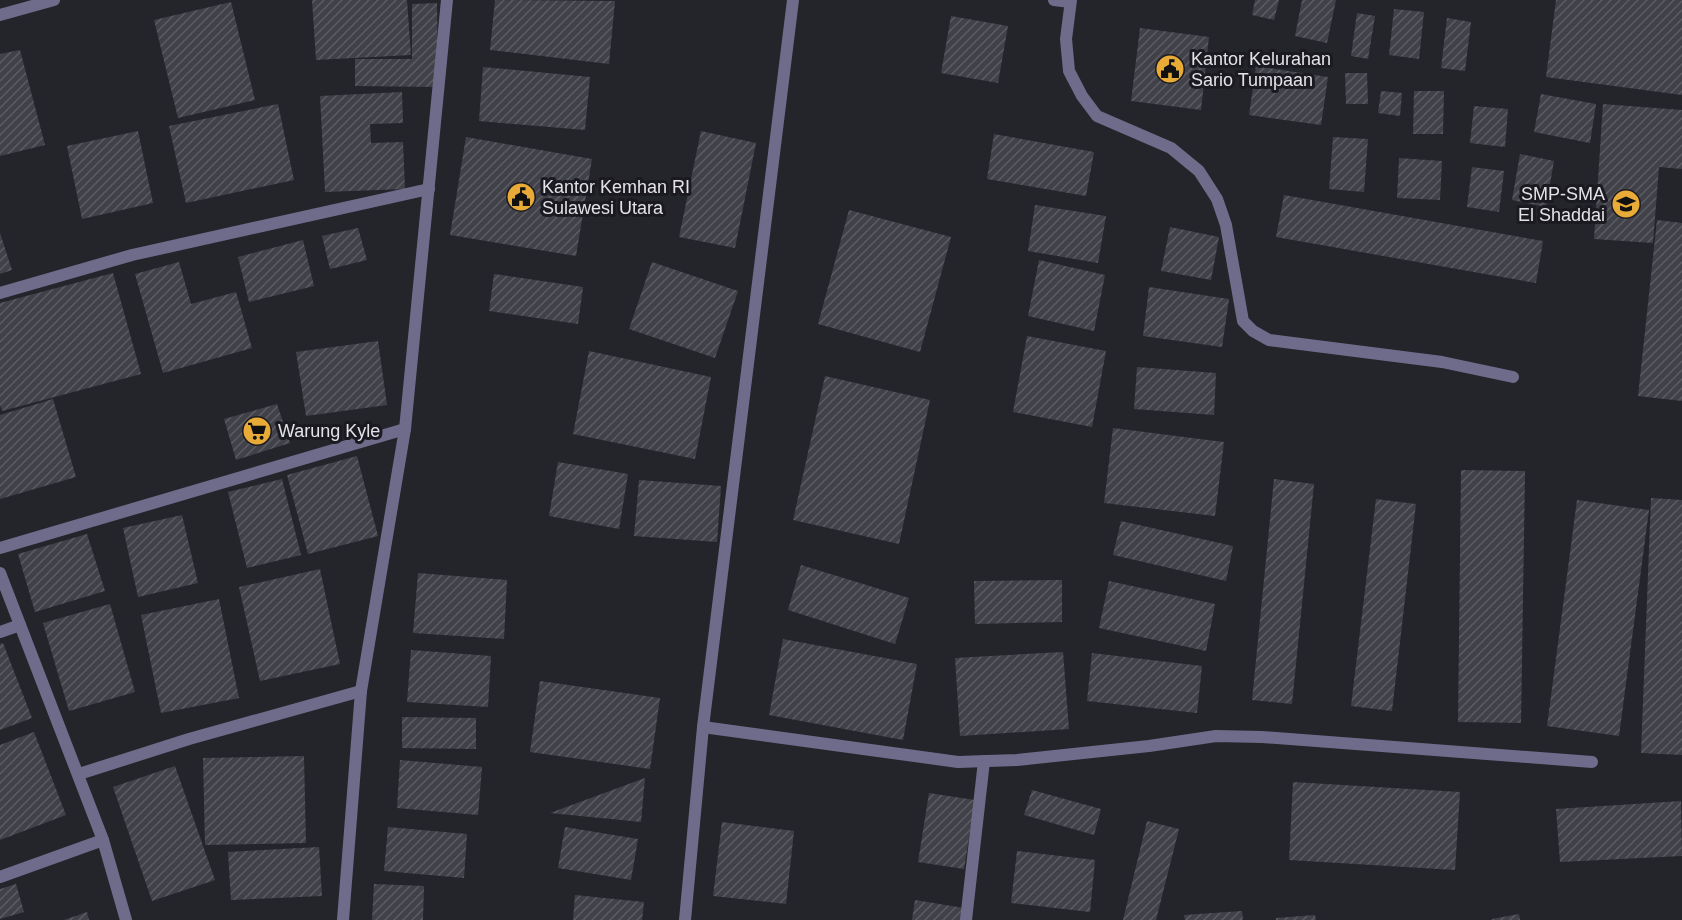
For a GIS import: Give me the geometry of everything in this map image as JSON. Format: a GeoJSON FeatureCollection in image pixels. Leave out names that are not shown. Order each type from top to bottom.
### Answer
{"type":"FeatureCollection","features":[{"type":"Feature","properties":{"kind":"street"},"geometry":{"type":"LineString","coordinates":[[0,15],[54,0]]}},
{"type":"Feature","properties":{"kind":"street"},"geometry":{"type":"LineString","coordinates":[[343,920],[361,691],[405,429],[447,0]]}},
{"type":"Feature","properties":{"kind":"street"},"geometry":{"type":"LineString","coordinates":[[685,920],[703,727],[793,0]]}},
{"type":"Feature","properties":{"kind":"street"},"geometry":{"type":"LineString","coordinates":[[1054,0],[1070,1],[1065,39],[1070,71],[1082,96],[1097,116],[1172,148],[1199,171],[1217,199],[1226,225],[1243,321],[1253,332],[1269,340],[1442,362],[1513,377]]}},
{"type":"Feature","properties":{"kind":"street"},"geometry":{"type":"LineString","coordinates":[[0,293],[132,255],[429,189]]}},
{"type":"Feature","properties":{"kind":"street"},"geometry":{"type":"LineString","coordinates":[[0,548],[405,429]]}},
{"type":"Feature","properties":{"kind":"street"},"geometry":{"type":"LineString","coordinates":[[0,573],[103,840],[126,920]]}},
{"type":"Feature","properties":{"kind":"street"},"geometry":{"type":"LineString","coordinates":[[0,632],[20,625]]}},
{"type":"Feature","properties":{"kind":"street"},"geometry":{"type":"LineString","coordinates":[[79,774],[189,739],[361,691]]}},
{"type":"Feature","properties":{"kind":"street"},"geometry":{"type":"LineString","coordinates":[[703,727],[958,762],[1017,760],[1149,746],[1216,736],[1262,737],[1592,762]]}},
{"type":"Feature","properties":{"kind":"street"},"geometry":{"type":"LineString","coordinates":[[966,920],[984,761]]}},
{"type":"Feature","properties":{"kind":"street"},"geometry":{"type":"LineString","coordinates":[[0,877],[103,840]]}},
{"type":"Feature","properties":{"kind":"building"},"geometry":{"type":"Polygon","coordinates":[[[312,0],[407,0],[411,55],[316,60],[312,0]]]}},
{"type":"Feature","properties":{"kind":"building"},"geometry":{"type":"Polygon","coordinates":[[[495,0],[615,1],[609,64],[490,50],[495,0]]]}},
{"type":"Feature","properties":{"kind":"building"},"geometry":{"type":"Polygon","coordinates":[[[1255,0],[1279,0],[1274,20],[1252,15],[1255,0]]]}},
{"type":"Feature","properties":{"kind":"building"},"geometry":{"type":"Polygon","coordinates":[[[1302,0],[1336,0],[1327,43],[1295,36],[1302,0]]]}},
{"type":"Feature","properties":{"kind":"building"},"geometry":{"type":"Polygon","coordinates":[[[1556,0],[1682,0],[1682,95],[1546,77],[1556,0]]]}},
{"type":"Feature","properties":{"kind":"building"},"geometry":{"type":"Polygon","coordinates":[[[231,2],[255,100],[178,118],[154,20],[231,2]]]}},
{"type":"Feature","properties":{"kind":"building"},"geometry":{"type":"Polygon","coordinates":[[[437,3],[438,87],[355,86],[355,59],[412,59],[412,4],[437,3]]]}},
{"type":"Feature","properties":{"kind":"building"},"geometry":{"type":"Polygon","coordinates":[[[1394,9],[1424,12],[1419,59],[1389,55],[1394,9]]]}},
{"type":"Feature","properties":{"kind":"building"},"geometry":{"type":"Polygon","coordinates":[[[1357,13],[1375,16],[1368,59],[1351,56],[1357,13]]]}},
{"type":"Feature","properties":{"kind":"building"},"geometry":{"type":"Polygon","coordinates":[[[951,16],[1008,26],[998,83],[941,73],[951,16]]]}},
{"type":"Feature","properties":{"kind":"building"},"geometry":{"type":"Polygon","coordinates":[[[1447,18],[1471,22],[1465,71],[1441,68],[1447,18]]]}},
{"type":"Feature","properties":{"kind":"building","name":"Kantor Kelurahan Sario Tumpaan"},"geometry":{"type":"Polygon","coordinates":[[[1140,28],[1209,37],[1201,110],[1131,101],[1140,28]]]}},
{"type":"Feature","properties":{"kind":"building"},"geometry":{"type":"Polygon","coordinates":[[[20,50],[45,145],[0,156],[0,54],[20,50]]]}},
{"type":"Feature","properties":{"kind":"building"},"geometry":{"type":"Polygon","coordinates":[[[1256,66],[1328,77],[1321,125],[1249,115],[1256,66]]]}},
{"type":"Feature","properties":{"kind":"building"},"geometry":{"type":"Polygon","coordinates":[[[483,67],[590,77],[585,130],[479,121],[483,67]]]}},
{"type":"Feature","properties":{"kind":"building"},"geometry":{"type":"Polygon","coordinates":[[[1345,73],[1367,73],[1368,104],[1346,104],[1345,73]]]}},
{"type":"Feature","properties":{"kind":"building"},"geometry":{"type":"Polygon","coordinates":[[[1381,91],[1402,93],[1400,116],[1378,113],[1381,91]]]}},
{"type":"Feature","properties":{"kind":"building"},"geometry":{"type":"Polygon","coordinates":[[[1414,91],[1444,91],[1443,134],[1413,134],[1414,91]]]}},
{"type":"Feature","properties":{"kind":"building"},"geometry":{"type":"Polygon","coordinates":[[[402,92],[403,123],[370,124],[371,143],[403,142],[405,189],[325,192],[320,96],[402,92]]]}},
{"type":"Feature","properties":{"kind":"building"},"geometry":{"type":"Polygon","coordinates":[[[1541,94],[1596,104],[1590,143],[1534,132],[1541,94]]]}},
{"type":"Feature","properties":{"kind":"building"},"geometry":{"type":"Polygon","coordinates":[[[278,104],[294,180],[186,203],[169,126],[278,104]]]}},
{"type":"Feature","properties":{"kind":"building","name":"SMP-SMA El Shaddai"},"geometry":{"type":"Polygon","coordinates":[[[1603,104],[1682,110],[1682,169],[1659,167],[1653,243],[1594,239],[1603,104]]]}},
{"type":"Feature","properties":{"kind":"building"},"geometry":{"type":"Polygon","coordinates":[[[1474,106],[1508,109],[1505,147],[1470,143],[1474,106]]]}},
{"type":"Feature","properties":{"kind":"building"},"geometry":{"type":"Polygon","coordinates":[[[138,131],[153,203],[82,219],[67,146],[138,131]]]}},
{"type":"Feature","properties":{"kind":"building"},"geometry":{"type":"Polygon","coordinates":[[[701,131],[756,143],[735,248],[679,237],[701,131]]]}},
{"type":"Feature","properties":{"kind":"building"},"geometry":{"type":"Polygon","coordinates":[[[994,134],[1094,152],[1086,196],[987,179],[994,134]]]}},
{"type":"Feature","properties":{"kind":"building","name":"Kantor Kemhan RI Sulawesi Utara"},"geometry":{"type":"Polygon","coordinates":[[[466,137],[592,159],[576,256],[450,235],[466,137]]]}},
{"type":"Feature","properties":{"kind":"building"},"geometry":{"type":"Polygon","coordinates":[[[1333,137],[1368,139],[1364,192],[1329,189],[1333,137]]]}},
{"type":"Feature","properties":{"kind":"building"},"geometry":{"type":"Polygon","coordinates":[[[1520,154],[1554,161],[1546,207],[1512,200],[1520,154]]]}},
{"type":"Feature","properties":{"kind":"building"},"geometry":{"type":"Polygon","coordinates":[[[1399,158],[1442,161],[1440,200],[1397,198],[1399,158]]]}},
{"type":"Feature","properties":{"kind":"building"},"geometry":{"type":"Polygon","coordinates":[[[1472,167],[1504,171],[1499,212],[1467,207],[1472,167]]]}},
{"type":"Feature","properties":{"kind":"building"},"geometry":{"type":"Polygon","coordinates":[[[1284,195],[1543,241],[1536,283],[1276,237],[1284,195]]]}},
{"type":"Feature","properties":{"kind":"building"},"geometry":{"type":"Polygon","coordinates":[[[1035,205],[1106,216],[1098,263],[1028,251],[1035,205]]]}},
{"type":"Feature","properties":{"kind":"building"},"geometry":{"type":"Polygon","coordinates":[[[849,210],[951,237],[920,352],[818,324],[849,210]]]}},
{"type":"Feature","properties":{"kind":"building"},"geometry":{"type":"Polygon","coordinates":[[[1657,220],[1682,223],[1682,401],[1638,396],[1657,220]]]}},
{"type":"Feature","properties":{"kind":"building"},"geometry":{"type":"Polygon","coordinates":[[[1170,227],[1219,237],[1211,280],[1161,271],[1170,227]]]}},
{"type":"Feature","properties":{"kind":"building"},"geometry":{"type":"Polygon","coordinates":[[[358,228],[367,260],[330,269],[322,236],[358,228]]]}},
{"type":"Feature","properties":{"kind":"building"},"geometry":{"type":"Polygon","coordinates":[[[0,233],[12,270],[0,274],[0,233]]]}},
{"type":"Feature","properties":{"kind":"building"},"geometry":{"type":"Polygon","coordinates":[[[303,240],[314,286],[249,302],[238,257],[303,240]]]}},
{"type":"Feature","properties":{"kind":"building"},"geometry":{"type":"Polygon","coordinates":[[[1039,260],[1105,275],[1094,331],[1028,316],[1039,260]]]}},
{"type":"Feature","properties":{"kind":"building"},"geometry":{"type":"Polygon","coordinates":[[[179,262],[191,304],[236,292],[252,348],[163,373],[135,274],[179,262]]]}},
{"type":"Feature","properties":{"kind":"building"},"geometry":{"type":"Polygon","coordinates":[[[652,262],[738,291],[715,358],[629,329],[652,262]]]}},
{"type":"Feature","properties":{"kind":"building"},"geometry":{"type":"Polygon","coordinates":[[[113,273],[141,374],[2,411],[0,405],[0,303],[113,273]]]}},
{"type":"Feature","properties":{"kind":"building"},"geometry":{"type":"Polygon","coordinates":[[[494,274],[583,287],[578,324],[489,311],[494,274]]]}},
{"type":"Feature","properties":{"kind":"building"},"geometry":{"type":"Polygon","coordinates":[[[1149,287],[1229,299],[1222,347],[1143,336],[1149,287]]]}},
{"type":"Feature","properties":{"kind":"building"},"geometry":{"type":"Polygon","coordinates":[[[1027,336],[1106,351],[1092,427],[1013,412],[1027,336]]]}},
{"type":"Feature","properties":{"kind":"building"},"geometry":{"type":"Polygon","coordinates":[[[378,341],[387,405],[306,416],[296,352],[378,341]]]}},
{"type":"Feature","properties":{"kind":"building"},"geometry":{"type":"Polygon","coordinates":[[[589,351],[711,377],[695,459],[573,434],[589,351]]]}},
{"type":"Feature","properties":{"kind":"building"},"geometry":{"type":"Polygon","coordinates":[[[1137,367],[1216,373],[1214,415],[1134,409],[1137,367]]]}},
{"type":"Feature","properties":{"kind":"building"},"geometry":{"type":"Polygon","coordinates":[[[825,376],[930,400],[899,544],[793,520],[825,376]]]}},
{"type":"Feature","properties":{"kind":"building"},"geometry":{"type":"Polygon","coordinates":[[[53,399],[76,477],[0,499],[0,415],[53,399]]]}},
{"type":"Feature","properties":{"kind":"building","name":"Warung Kyle"},"geometry":{"type":"Polygon","coordinates":[[[277,404],[290,443],[236,460],[224,419],[277,404]]]}},
{"type":"Feature","properties":{"kind":"building"},"geometry":{"type":"Polygon","coordinates":[[[1113,428],[1224,442],[1215,516],[1104,503],[1113,428]]]}},
{"type":"Feature","properties":{"kind":"building"},"geometry":{"type":"Polygon","coordinates":[[[357,456],[378,536],[308,554],[287,475],[357,456]]]}},
{"type":"Feature","properties":{"kind":"building"},"geometry":{"type":"Polygon","coordinates":[[[558,462],[628,474],[619,529],[549,516],[558,462]]]}},
{"type":"Feature","properties":{"kind":"building"},"geometry":{"type":"Polygon","coordinates":[[[1461,470],[1525,471],[1521,723],[1458,722],[1461,470]]]}},
{"type":"Feature","properties":{"kind":"building"},"geometry":{"type":"Polygon","coordinates":[[[282,479],[301,555],[247,568],[228,492],[282,479]]]}},
{"type":"Feature","properties":{"kind":"building"},"geometry":{"type":"Polygon","coordinates":[[[1274,479],[1314,484],[1292,704],[1252,700],[1274,479]]]}},
{"type":"Feature","properties":{"kind":"building"},"geometry":{"type":"Polygon","coordinates":[[[639,480],[721,486],[717,542],[634,536],[639,480]]]}},
{"type":"Feature","properties":{"kind":"building"},"geometry":{"type":"Polygon","coordinates":[[[1651,498],[1682,500],[1682,755],[1641,753],[1651,498]]]}},
{"type":"Feature","properties":{"kind":"building"},"geometry":{"type":"Polygon","coordinates":[[[1376,499],[1416,504],[1392,711],[1351,706],[1376,499]]]}},
{"type":"Feature","properties":{"kind":"building"},"geometry":{"type":"Polygon","coordinates":[[[1577,500],[1649,510],[1619,736],[1547,726],[1577,500]]]}},
{"type":"Feature","properties":{"kind":"building"},"geometry":{"type":"Polygon","coordinates":[[[182,515],[198,583],[138,597],[123,528],[182,515]]]}},
{"type":"Feature","properties":{"kind":"building"},"geometry":{"type":"Polygon","coordinates":[[[1121,521],[1233,546],[1226,581],[1113,555],[1121,521]]]}},
{"type":"Feature","properties":{"kind":"building"},"geometry":{"type":"Polygon","coordinates":[[[87,534],[105,591],[35,612],[18,554],[87,534]]]}},
{"type":"Feature","properties":{"kind":"building"},"geometry":{"type":"Polygon","coordinates":[[[801,565],[909,598],[895,644],[788,610],[801,565]]]}},
{"type":"Feature","properties":{"kind":"building"},"geometry":{"type":"Polygon","coordinates":[[[320,569],[340,664],[260,681],[239,587],[320,569]]]}},
{"type":"Feature","properties":{"kind":"building"},"geometry":{"type":"Polygon","coordinates":[[[418,573],[507,580],[504,639],[413,633],[418,573]]]}},
{"type":"Feature","properties":{"kind":"building"},"geometry":{"type":"Polygon","coordinates":[[[1062,580],[1062,622],[975,624],[974,581],[1062,580]]]}},
{"type":"Feature","properties":{"kind":"building"},"geometry":{"type":"Polygon","coordinates":[[[1109,581],[1215,604],[1206,651],[1099,628],[1109,581]]]}},
{"type":"Feature","properties":{"kind":"building"},"geometry":{"type":"Polygon","coordinates":[[[219,599],[239,698],[161,713],[141,615],[219,599]]]}},
{"type":"Feature","properties":{"kind":"building"},"geometry":{"type":"Polygon","coordinates":[[[110,604],[135,692],[69,711],[43,623],[110,604]]]}},
{"type":"Feature","properties":{"kind":"building"},"geometry":{"type":"Polygon","coordinates":[[[783,639],[917,664],[903,740],[769,715],[783,639]]]}},
{"type":"Feature","properties":{"kind":"building"},"geometry":{"type":"Polygon","coordinates":[[[3,643],[32,718],[0,730],[0,644],[3,643]]]}},
{"type":"Feature","properties":{"kind":"building"},"geometry":{"type":"Polygon","coordinates":[[[411,650],[491,656],[488,707],[407,702],[411,650]]]}},
{"type":"Feature","properties":{"kind":"building"},"geometry":{"type":"Polygon","coordinates":[[[1063,652],[1069,729],[960,736],[955,658],[1063,652]]]}},
{"type":"Feature","properties":{"kind":"building"},"geometry":{"type":"Polygon","coordinates":[[[1092,653],[1202,666],[1197,713],[1087,701],[1092,653]]]}},
{"type":"Feature","properties":{"kind":"building"},"geometry":{"type":"Polygon","coordinates":[[[540,681],[660,698],[650,769],[530,752],[540,681]]]}},
{"type":"Feature","properties":{"kind":"building"},"geometry":{"type":"Polygon","coordinates":[[[402,717],[476,718],[476,749],[402,748],[402,717]]]}},
{"type":"Feature","properties":{"kind":"building"},"geometry":{"type":"Polygon","coordinates":[[[34,732],[66,815],[0,840],[0,745],[34,732]]]}},
{"type":"Feature","properties":{"kind":"building"},"geometry":{"type":"Polygon","coordinates":[[[304,756],[306,843],[205,845],[203,758],[304,756]]]}},
{"type":"Feature","properties":{"kind":"building"},"geometry":{"type":"Polygon","coordinates":[[[400,760],[482,767],[478,815],[397,808],[400,760]]]}},
{"type":"Feature","properties":{"kind":"building"},"geometry":{"type":"Polygon","coordinates":[[[175,766],[215,880],[152,901],[113,787],[175,766]]]}},
{"type":"Feature","properties":{"kind":"building"},"geometry":{"type":"Polygon","coordinates":[[[645,778],[641,822],[550,813],[645,778]]]}},
{"type":"Feature","properties":{"kind":"building"},"geometry":{"type":"Polygon","coordinates":[[[1293,782],[1460,792],[1455,870],[1289,860],[1293,782]]]}},
{"type":"Feature","properties":{"kind":"building"},"geometry":{"type":"Polygon","coordinates":[[[1032,790],[1101,809],[1094,835],[1024,815],[1032,790]]]}},
{"type":"Feature","properties":{"kind":"building"},"geometry":{"type":"Polygon","coordinates":[[[929,793],[975,800],[964,869],[918,862],[929,793]]]}},
{"type":"Feature","properties":{"kind":"building"},"geometry":{"type":"Polygon","coordinates":[[[1681,801],[1682,856],[1560,862],[1556,809],[1681,801]]]}},
{"type":"Feature","properties":{"kind":"building"},"geometry":{"type":"Polygon","coordinates":[[[1147,821],[1179,829],[1156,920],[1123,920],[1147,821]]]}},
{"type":"Feature","properties":{"kind":"building"},"geometry":{"type":"Polygon","coordinates":[[[722,822],[794,831],[786,904],[713,896],[722,822]]]}},
{"type":"Feature","properties":{"kind":"building"},"geometry":{"type":"Polygon","coordinates":[[[388,827],[467,834],[464,878],[384,871],[388,827]]]}},
{"type":"Feature","properties":{"kind":"building"},"geometry":{"type":"Polygon","coordinates":[[[565,827],[638,839],[631,880],[558,868],[565,827]]]}},
{"type":"Feature","properties":{"kind":"building"},"geometry":{"type":"Polygon","coordinates":[[[319,847],[322,896],[231,900],[228,852],[319,847]]]}},
{"type":"Feature","properties":{"kind":"building"},"geometry":{"type":"Polygon","coordinates":[[[1017,851],[1095,860],[1090,912],[1011,903],[1017,851]]]}},
{"type":"Feature","properties":{"kind":"building"},"geometry":{"type":"Polygon","coordinates":[[[16,884],[24,912],[0,919],[0,889],[16,884]]]}},
{"type":"Feature","properties":{"kind":"building"},"geometry":{"type":"Polygon","coordinates":[[[374,884],[424,886],[423,920],[372,920],[374,884]]]}},
{"type":"Feature","properties":{"kind":"building"},"geometry":{"type":"Polygon","coordinates":[[[575,895],[644,902],[642,920],[573,920],[575,895]]]}},
{"type":"Feature","properties":{"kind":"building"},"geometry":{"type":"Polygon","coordinates":[[[915,900],[964,908],[962,920],[912,920],[915,900]]]}},
{"type":"Feature","properties":{"kind":"building"},"geometry":{"type":"Polygon","coordinates":[[[1242,911],[1243,920],[1185,920],[1184,915],[1242,911]]]}},
{"type":"Feature","properties":{"kind":"building"},"geometry":{"type":"Polygon","coordinates":[[[87,912],[89,920],[64,920],[87,912]]]}},
{"type":"Feature","properties":{"kind":"building"},"geometry":{"type":"Polygon","coordinates":[[[1519,914],[1520,920],[1492,920],[1492,919],[1519,914]]]}},
{"type":"Feature","properties":{"kind":"building"},"geometry":{"type":"Polygon","coordinates":[[[1315,915],[1316,920],[1276,920],[1276,918],[1315,915]]]}},
{"type":"Feature","properties":{"kind":"place","name":"Kantor Kelurahan Sario Tumpaan"},"geometry":{"type":"Point","coordinates":[1170,69]}},
{"type":"Feature","properties":{"kind":"place","name":"Kantor Kemhan RI Sulawesi Utara"},"geometry":{"type":"Point","coordinates":[521,197]}},
{"type":"Feature","properties":{"kind":"place","name":"SMP-SMA El Shaddai"},"geometry":{"type":"Point","coordinates":[1626,204]}},
{"type":"Feature","properties":{"kind":"place","name":"Warung Kyle"},"geometry":{"type":"Point","coordinates":[257,431]}}]}
